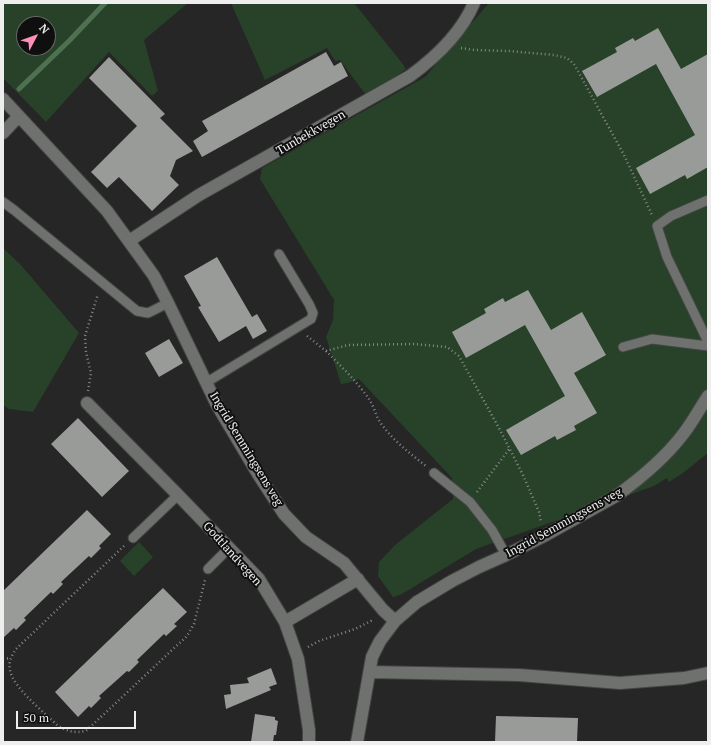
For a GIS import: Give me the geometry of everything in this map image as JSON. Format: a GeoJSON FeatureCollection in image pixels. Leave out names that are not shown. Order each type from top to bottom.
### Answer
{"type":"FeatureCollection","features":[{"type":"Feature","properties":{"kind":"street","name":"Tunbekkvegen"},"geometry":{"type":"LineString","coordinates":[[129,241],[205,192],[410,76],[425,65],[450,41],[464,22],[474,3]]}},
{"type":"Feature","properties":{"kind":"street"},"geometry":{"type":"LineString","coordinates":[[3,99],[107,211],[129,241],[154,276],[207,382]]}},
{"type":"Feature","properties":{"kind":"street"},"geometry":{"type":"LineString","coordinates":[[3,132],[19,116]]}},
{"type":"Feature","properties":{"kind":"street","name":"Ingrid Semmingsens veg"},"geometry":{"type":"LineString","coordinates":[[207,382],[217,405],[258,474],[284,514],[306,537],[344,563],[383,610],[395,621]]}},
{"type":"Feature","properties":{"kind":"street","name":"Ingrid Semmingsens veg"},"geometry":{"type":"LineString","coordinates":[[357,742],[372,658],[380,641],[395,621],[417,602],[452,581],[544,536],[616,496],[657,463],[684,433],[708,396]]}},
{"type":"Feature","properties":{"kind":"street","name":"Godtlandvegen"},"geometry":{"type":"LineString","coordinates":[[87,403],[259,579],[285,622],[298,659],[309,730],[309,742]]}},
{"type":"Feature","properties":{"kind":"street"},"geometry":{"type":"LineString","coordinates":[[285,622],[358,578]]}},
{"type":"Feature","properties":{"kind":"street"},"geometry":{"type":"LineString","coordinates":[[370,672],[519,675],[620,682],[684,678],[708,673]]}},
{"type":"Feature","properties":{"kind":"lane"},"geometry":{"type":"LineString","coordinates":[[708,200],[671,216],[657,226],[667,257],[708,342]]}},
{"type":"Feature","properties":{"kind":"lane"},"geometry":{"type":"LineString","coordinates":[[3,202],[137,311],[148,312],[168,303]]}},
{"type":"Feature","properties":{"kind":"lane"},"geometry":{"type":"LineString","coordinates":[[207,382],[312,319],[313,313],[310,304],[278,254]]}},
{"type":"Feature","properties":{"kind":"lane"},"geometry":{"type":"LineString","coordinates":[[623,347],[652,339],[708,346]]}},
{"type":"Feature","properties":{"kind":"lane"},"geometry":{"type":"LineString","coordinates":[[434,473],[470,502],[492,530],[506,555]]}},
{"type":"Feature","properties":{"kind":"lane"},"geometry":{"type":"LineString","coordinates":[[132,538],[178,495]]}},
{"type":"Feature","properties":{"kind":"lane"},"geometry":{"type":"LineString","coordinates":[[208,569],[229,548]]}},
{"type":"Feature","properties":{"kind":"path"},"geometry":{"type":"LineString","coordinates":[[450,41],[463,49],[468,50],[509,51],[554,55],[567,58],[574,64],[624,155],[657,226]]}},
{"type":"Feature","properties":{"kind":"path"},"geometry":{"type":"LineString","coordinates":[[87,403],[91,373],[86,352],[85,336],[102,283]]}},
{"type":"Feature","properties":{"kind":"path"},"geometry":{"type":"LineString","coordinates":[[297,328],[326,351],[343,368],[369,399],[379,419],[391,435],[406,450],[434,473]]}},
{"type":"Feature","properties":{"kind":"path"},"geometry":{"type":"LineString","coordinates":[[326,351],[348,345],[414,344],[447,347],[458,356],[510,448],[523,475],[539,512],[544,536]]}},
{"type":"Feature","properties":{"kind":"path"},"geometry":{"type":"LineString","coordinates":[[470,502],[510,448]]}},
{"type":"Feature","properties":{"kind":"path"},"geometry":{"type":"LineString","coordinates":[[132,538],[16,649],[11,658],[9,669],[15,683],[58,726],[74,733],[86,731],[187,636],[194,624],[200,605],[208,569]]}},
{"type":"Feature","properties":{"kind":"path"},"geometry":{"type":"LineString","coordinates":[[298,659],[306,648],[318,641],[355,629],[371,621],[383,610]]}},
{"type":"Feature","properties":{"kind":"path"},"geometry":{"type":"LineString","coordinates":[[3,659],[11,658]]}},
{"type":"Feature","properties":{"kind":"green space"},"geometry":{"type":"Polygon","coordinates":[[[3,3],[188,3],[144,40],[158,91],[152,96],[109,52],[46,122],[3,78],[3,3]]]}},
{"type":"Feature","properties":{"kind":"green space"},"geometry":{"type":"Polygon","coordinates":[[[231,3],[354,3],[406,69],[384,85],[366,95],[340,60],[335,61],[327,48],[265,80],[231,3]]]}},
{"type":"Feature","properties":{"kind":"green space"},"geometry":{"type":"Polygon","coordinates":[[[489,3],[708,3],[708,453],[669,482],[667,478],[654,486],[476,549],[402,594],[393,597],[378,576],[379,562],[395,545],[453,499],[452,478],[359,379],[341,384],[326,337],[333,320],[334,300],[260,179],[262,168],[425,77],[489,3]]]}},
{"type":"Feature","properties":{"kind":"green space"},"geometry":{"type":"Polygon","coordinates":[[[3,248],[20,264],[79,333],[33,412],[9,409],[3,405],[3,248]]]}},
{"type":"Feature","properties":{"kind":"green space"},"geometry":{"type":"Polygon","coordinates":[[[139,542],[153,557],[134,576],[120,561],[139,542]]]}},
{"type":"Feature","properties":{"kind":"building"},"geometry":{"type":"Polygon","coordinates":[[[658,28],[681,69],[708,54],[708,167],[687,179],[685,175],[650,194],[636,168],[695,135],[656,64],[597,97],[582,71],[617,52],[615,48],[633,38],[635,41],[658,28]]]}},
{"type":"Feature","properties":{"kind":"building"},"geometry":{"type":"Polygon","coordinates":[[[326,52],[334,66],[341,62],[348,76],[202,157],[193,141],[208,131],[202,121],[326,52]]]}},
{"type":"Feature","properties":{"kind":"building"},"geometry":{"type":"Polygon","coordinates":[[[109,57],[165,114],[160,118],[193,151],[176,160],[170,176],[179,185],[152,211],[119,177],[107,188],[91,172],[137,126],[89,78],[109,57]]]}},
{"type":"Feature","properties":{"kind":"building"},"geometry":{"type":"Polygon","coordinates":[[[217,257],[252,317],[257,314],[267,331],[253,339],[246,326],[219,342],[198,307],[201,306],[184,276],[217,257]]]}},
{"type":"Feature","properties":{"kind":"building"},"geometry":{"type":"Polygon","coordinates":[[[528,290],[551,330],[582,312],[606,355],[574,373],[597,413],[574,426],[576,430],[557,440],[555,436],[521,455],[506,430],[565,396],[525,325],[466,358],[452,332],[486,313],[484,309],[503,298],[505,302],[528,290]]]}},
{"type":"Feature","properties":{"kind":"building"},"geometry":{"type":"Polygon","coordinates":[[[169,339],[183,363],[159,377],[145,353],[169,339]]]}},
{"type":"Feature","properties":{"kind":"building"},"geometry":{"type":"Polygon","coordinates":[[[78,418],[129,471],[102,497],[51,444],[78,418]]]}},
{"type":"Feature","properties":{"kind":"building"},"geometry":{"type":"Polygon","coordinates":[[[87,510],[111,534],[99,546],[101,548],[91,558],[89,556],[61,582],[63,584],[53,594],[51,592],[24,618],[26,620],[16,630],[14,628],[3,638],[3,591],[87,510]]]}},
{"type":"Feature","properties":{"kind":"building"},"geometry":{"type":"Polygon","coordinates":[[[163,588],[187,612],[174,624],[177,626],[166,636],[164,634],[137,660],[139,662],[129,672],[127,671],[99,696],[101,698],[91,708],[89,706],[78,717],[55,692],[163,588]]]}},
{"type":"Feature","properties":{"kind":"building"},"geometry":{"type":"Polygon","coordinates":[[[271,668],[277,684],[269,687],[271,690],[226,709],[224,695],[231,694],[230,685],[249,683],[247,678],[271,668]]]}},
{"type":"Feature","properties":{"kind":"building"},"geometry":{"type":"Polygon","coordinates":[[[255,714],[275,717],[275,720],[278,721],[276,735],[274,735],[273,742],[251,742],[255,714]]]}},
{"type":"Feature","properties":{"kind":"building"},"geometry":{"type":"Polygon","coordinates":[[[496,716],[578,718],[577,742],[495,742],[496,716]]]}},
{"type":"Feature","properties":{"kind":"waterway"},"geometry":{"type":"LineString","coordinates":[[19,89],[69,41],[105,3]]}}]}
